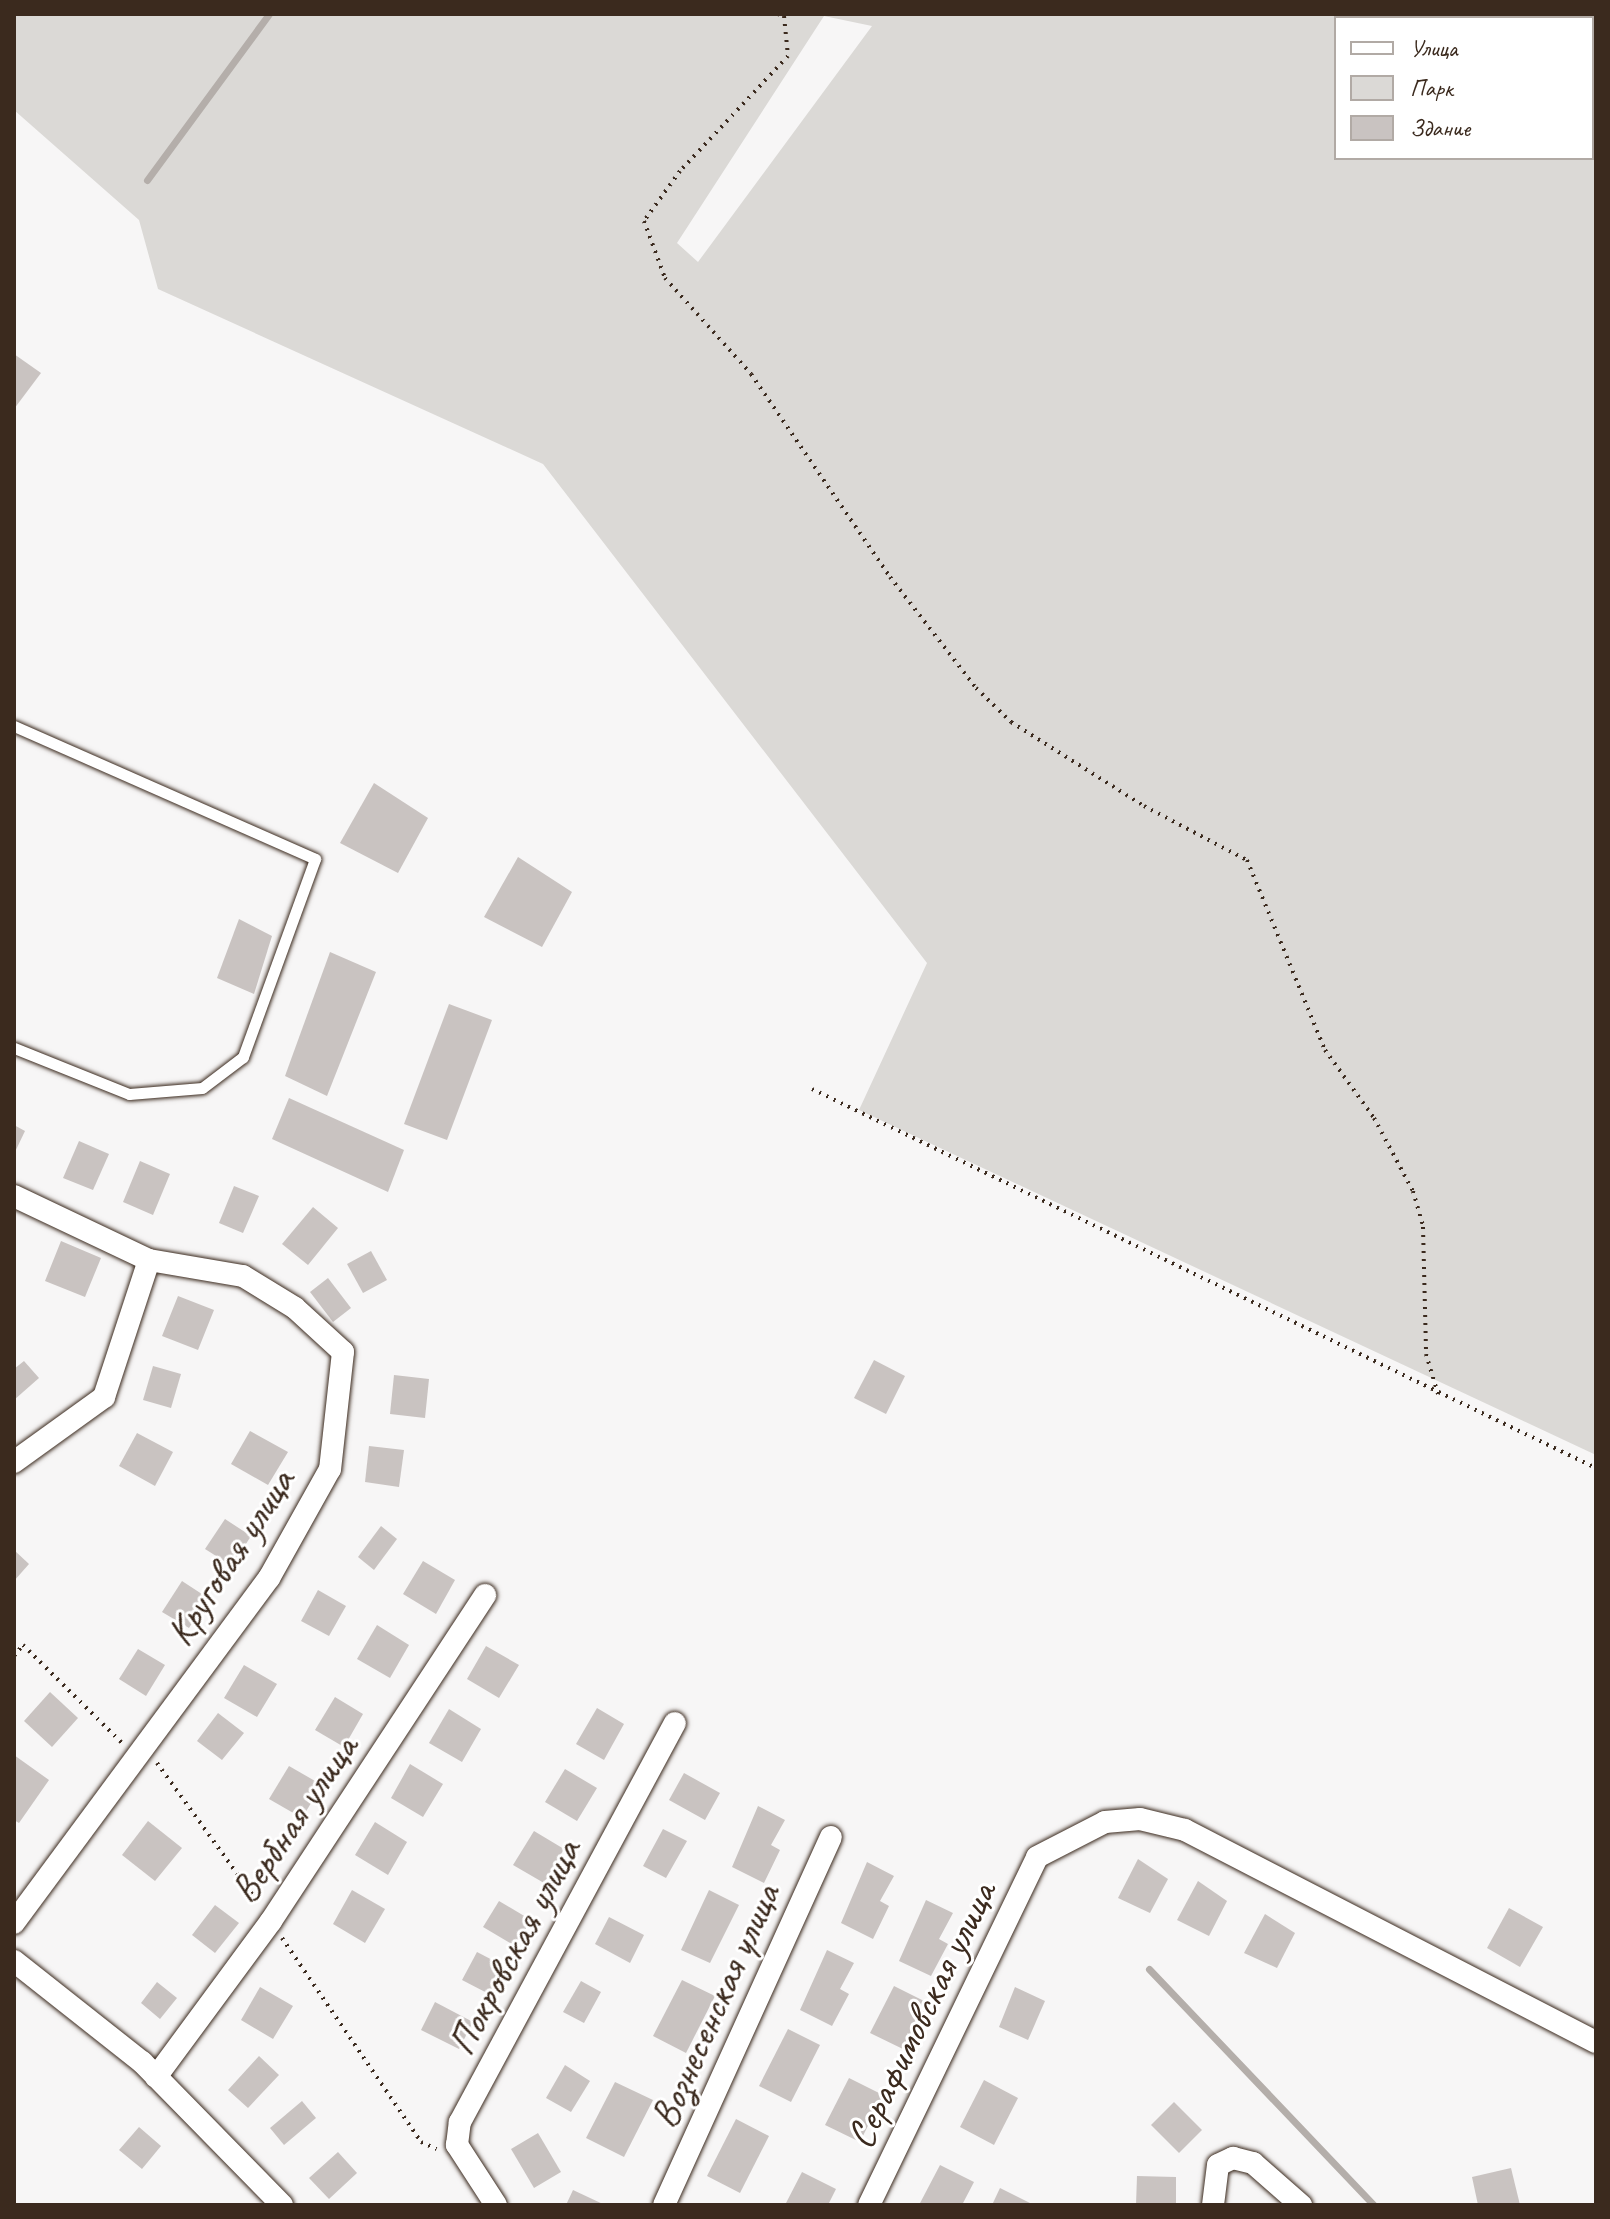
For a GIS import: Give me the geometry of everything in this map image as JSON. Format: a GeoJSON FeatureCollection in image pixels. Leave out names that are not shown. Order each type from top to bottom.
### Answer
{"type":"FeatureCollection","features":[{"type":"Feature","properties":{"kind":"street","name":"Круговая улица"},"geometry":{"type":"LineString","coordinates":[[14,1196],[149,1260],[243,1276],[295,1308],[343,1352],[330,1469],[269,1578],[14,1923]]}},
{"type":"Feature","properties":{"kind":"street"},"geometry":{"type":"LineString","coordinates":[[14,1462],[104,1397],[149,1260]]}},
{"type":"Feature","properties":{"kind":"street","name":"Вербная улица"},"geometry":{"type":"LineString","coordinates":[[156,2077],[271,1921],[485,1595]]}},
{"type":"Feature","properties":{"kind":"street","name":"Покровская улица"},"geometry":{"type":"LineString","coordinates":[[496,2205],[457,2145],[460,2122],[675,1723]]}},
{"type":"Feature","properties":{"kind":"street","name":"Серафимовская улица"},"geometry":{"type":"LineString","coordinates":[[869,2205],[1037,1857],[1105,1822],[1140,1819],[1185,1830],[1596,2042]]}},
{"type":"Feature","properties":{"kind":"street","name":"Вознесенская улица"},"geometry":{"type":"LineString","coordinates":[[664,2205],[831,1837]]}},
{"type":"Feature","properties":{"kind":"street"},"geometry":{"type":"LineString","coordinates":[[14,1961],[156,2077],[282,2205]]}},
{"type":"Feature","properties":{"kind":"street"},"geometry":{"type":"LineString","coordinates":[[1213,2205],[1218,2165],[1233,2158],[1253,2163],[1301,2205]]}},
{"type":"Feature","properties":{"kind":"lane"},"geometry":{"type":"LineString","coordinates":[[14,726],[315,859],[243,1057],[202,1088],[129,1094],[14,1048]]}},
{"type":"Feature","properties":{"kind":"path"},"geometry":{"type":"LineString","coordinates":[[778,14],[784,16],[788,56],[680,171],[644,221],[665,278],[751,374],[976,688],[1011,722],[1144,806],[1247,860],[1325,1050],[1374,1118],[1413,1191],[1423,1227],[1426,1354],[1438,1394]]}},
{"type":"Feature","properties":{"kind":"path"},"geometry":{"type":"LineString","coordinates":[[812,1089],[1596,1468]]}},
{"type":"Feature","properties":{"kind":"path"},"geometry":{"type":"LineString","coordinates":[[14,1656],[23,1645],[140,1752],[208,1825],[421,2142],[467,2163]]}},
{"type":"Feature","properties":{"kind":"green space"},"geometry":{"type":"Polygon","coordinates":[[[14,14],[1596,14],[1596,1455],[859,1110],[927,963],[543,464],[158,289],[139,220],[14,110],[14,14]],[[824,16],[677,243],[698,262],[872,26],[824,16]]]}},
{"type":"Feature","properties":{"kind":"building"},"geometry":{"type":"Polygon","coordinates":[[[14,354],[41,373],[14,409],[14,354]]]}},
{"type":"Feature","properties":{"kind":"building"},"geometry":{"type":"Polygon","coordinates":[[[374,783],[428,818],[398,873],[340,843],[374,783]]]}},
{"type":"Feature","properties":{"kind":"building"},"geometry":{"type":"Polygon","coordinates":[[[518,857],[572,892],[542,947],[484,917],[518,857]]]}},
{"type":"Feature","properties":{"kind":"building"},"geometry":{"type":"Polygon","coordinates":[[[239,919],[272,936],[254,994],[217,978],[239,919]]]}},
{"type":"Feature","properties":{"kind":"building"},"geometry":{"type":"Polygon","coordinates":[[[330,952],[376,972],[327,1096],[285,1076],[330,952]]]}},
{"type":"Feature","properties":{"kind":"building"},"geometry":{"type":"Polygon","coordinates":[[[449,1004],[492,1020],[447,1140],[404,1124],[449,1004]]]}},
{"type":"Feature","properties":{"kind":"building"},"geometry":{"type":"Polygon","coordinates":[[[289,1098],[404,1150],[388,1192],[272,1139],[289,1098]]]}},
{"type":"Feature","properties":{"kind":"building"},"geometry":{"type":"Polygon","coordinates":[[[14,1125],[25,1131],[14,1154],[14,1125]]]}},
{"type":"Feature","properties":{"kind":"building"},"geometry":{"type":"Polygon","coordinates":[[[79,1141],[109,1154],[93,1190],[63,1178],[79,1141]]]}},
{"type":"Feature","properties":{"kind":"building"},"geometry":{"type":"Polygon","coordinates":[[[140,1161],[170,1174],[153,1215],[123,1202],[140,1161]]]}},
{"type":"Feature","properties":{"kind":"building"},"geometry":{"type":"Polygon","coordinates":[[[234,1186],[259,1196],[243,1233],[219,1223],[234,1186]]]}},
{"type":"Feature","properties":{"kind":"building"},"geometry":{"type":"Polygon","coordinates":[[[313,1207],[338,1228],[308,1265],[282,1244],[313,1207]]]}},
{"type":"Feature","properties":{"kind":"building"},"geometry":{"type":"Polygon","coordinates":[[[61,1241],[101,1258],[85,1297],[45,1281],[61,1241]]]}},
{"type":"Feature","properties":{"kind":"building"},"geometry":{"type":"Polygon","coordinates":[[[371,1251],[387,1280],[363,1293],[347,1264],[371,1251]]]}},
{"type":"Feature","properties":{"kind":"building"},"geometry":{"type":"Polygon","coordinates":[[[328,1278],[351,1308],[333,1322],[310,1292],[328,1278]]]}},
{"type":"Feature","properties":{"kind":"building"},"geometry":{"type":"Polygon","coordinates":[[[178,1296],[214,1310],[198,1350],[162,1336],[178,1296]]]}},
{"type":"Feature","properties":{"kind":"building"},"geometry":{"type":"Polygon","coordinates":[[[874,1360],[905,1376],[886,1414],[854,1398],[874,1360]]]}},
{"type":"Feature","properties":{"kind":"building"},"geometry":{"type":"Polygon","coordinates":[[[24,1361],[39,1378],[14,1400],[14,1369],[24,1361]]]}},
{"type":"Feature","properties":{"kind":"building"},"geometry":{"type":"Polygon","coordinates":[[[153,1366],[181,1374],[171,1408],[143,1400],[153,1366]]]}},
{"type":"Feature","properties":{"kind":"building"},"geometry":{"type":"Polygon","coordinates":[[[394,1375],[429,1379],[425,1418],[390,1414],[394,1375]]]}},
{"type":"Feature","properties":{"kind":"building"},"geometry":{"type":"Polygon","coordinates":[[[250,1431],[288,1452],[268,1485],[231,1464],[250,1431]]]}},
{"type":"Feature","properties":{"kind":"building"},"geometry":{"type":"Polygon","coordinates":[[[137,1433],[173,1452],[155,1486],[119,1466],[137,1433]]]}},
{"type":"Feature","properties":{"kind":"building"},"geometry":{"type":"Polygon","coordinates":[[[369,1446],[404,1450],[399,1487],[365,1482],[369,1446]]]}},
{"type":"Feature","properties":{"kind":"building"},"geometry":{"type":"Polygon","coordinates":[[[225,1519],[251,1536],[232,1566],[205,1549],[225,1519]]]}},
{"type":"Feature","properties":{"kind":"building"},"geometry":{"type":"Polygon","coordinates":[[[381,1526],[397,1539],[374,1570],[358,1557],[381,1526]]]}},
{"type":"Feature","properties":{"kind":"building"},"geometry":{"type":"Polygon","coordinates":[[[14,1550],[29,1564],[14,1581],[14,1550]]]}},
{"type":"Feature","properties":{"kind":"building"},"geometry":{"type":"Polygon","coordinates":[[[423,1561],[455,1580],[436,1614],[403,1594],[423,1561]]]}},
{"type":"Feature","properties":{"kind":"building"},"geometry":{"type":"Polygon","coordinates":[[[182,1581],[208,1598],[189,1628],[162,1612],[182,1581]]]}},
{"type":"Feature","properties":{"kind":"building"},"geometry":{"type":"Polygon","coordinates":[[[318,1590],[346,1606],[329,1636],[301,1621],[318,1590]]]}},
{"type":"Feature","properties":{"kind":"building"},"geometry":{"type":"Polygon","coordinates":[[[377,1625],[409,1645],[390,1678],[357,1659],[377,1625]]]}},
{"type":"Feature","properties":{"kind":"building"},"geometry":{"type":"Polygon","coordinates":[[[486,1646],[519,1665],[499,1698],[467,1679],[486,1646]]]}},
{"type":"Feature","properties":{"kind":"building"},"geometry":{"type":"Polygon","coordinates":[[[138,1649],[165,1665],[146,1696],[119,1679],[138,1649]]]}},
{"type":"Feature","properties":{"kind":"building"},"geometry":{"type":"Polygon","coordinates":[[[244,1665],[277,1684],[257,1717],[224,1698],[244,1665]]]}},
{"type":"Feature","properties":{"kind":"building"},"geometry":{"type":"Polygon","coordinates":[[[50,1692],[78,1718],[52,1747],[24,1721],[50,1692]]]}},
{"type":"Feature","properties":{"kind":"building"},"geometry":{"type":"Polygon","coordinates":[[[335,1697],[363,1714],[344,1747],[315,1730],[335,1697]]]}},
{"type":"Feature","properties":{"kind":"building"},"geometry":{"type":"Polygon","coordinates":[[[597,1708],[624,1724],[604,1760],[576,1744],[597,1708]]]}},
{"type":"Feature","properties":{"kind":"building"},"geometry":{"type":"Polygon","coordinates":[[[449,1709],[481,1729],[462,1762],[429,1743],[449,1709]]]}},
{"type":"Feature","properties":{"kind":"building"},"geometry":{"type":"Polygon","coordinates":[[[218,1713],[244,1733],[222,1760],[197,1741],[218,1713]]]}},
{"type":"Feature","properties":{"kind":"building"},"geometry":{"type":"Polygon","coordinates":[[[14,1755],[49,1780],[19,1823],[14,1820],[14,1755]]]}},
{"type":"Feature","properties":{"kind":"building"},"geometry":{"type":"Polygon","coordinates":[[[410,1764],[443,1784],[423,1817],[391,1798],[410,1764]]]}},
{"type":"Feature","properties":{"kind":"building"},"geometry":{"type":"Polygon","coordinates":[[[289,1766],[322,1785],[302,1818],[269,1799],[289,1766]]]}},
{"type":"Feature","properties":{"kind":"building"},"geometry":{"type":"Polygon","coordinates":[[[565,1769],[597,1788],[577,1821],[545,1802],[565,1769]]]}},
{"type":"Feature","properties":{"kind":"building"},"geometry":{"type":"Polygon","coordinates":[[[684,1773],[720,1793],[705,1820],[669,1800],[684,1773]]]}},
{"type":"Feature","properties":{"kind":"building"},"geometry":{"type":"Polygon","coordinates":[[[758,1806],[785,1820],[771,1845],[780,1850],[764,1883],[732,1867],[758,1806]]]}},
{"type":"Feature","properties":{"kind":"building"},"geometry":{"type":"Polygon","coordinates":[[[148,1821],[182,1848],[155,1881],[122,1855],[148,1821]]]}},
{"type":"Feature","properties":{"kind":"building"},"geometry":{"type":"Polygon","coordinates":[[[375,1822],[407,1842],[388,1875],[355,1855],[375,1822]]]}},
{"type":"Feature","properties":{"kind":"building"},"geometry":{"type":"Polygon","coordinates":[[[663,1829],[687,1841],[666,1878],[643,1866],[663,1829]]]}},
{"type":"Feature","properties":{"kind":"building"},"geometry":{"type":"Polygon","coordinates":[[[534,1831],[564,1849],[544,1883],[513,1865],[534,1831]]]}},
{"type":"Feature","properties":{"kind":"building"},"geometry":{"type":"Polygon","coordinates":[[[1138,1859],[1168,1879],[1150,1913],[1118,1898],[1138,1859]]]}},
{"type":"Feature","properties":{"kind":"building"},"geometry":{"type":"Polygon","coordinates":[[[867,1862],[894,1876],[880,1901],[889,1906],[873,1939],[841,1923],[867,1862]]]}},
{"type":"Feature","properties":{"kind":"building"},"geometry":{"type":"Polygon","coordinates":[[[1198,1881],[1227,1901],[1209,1936],[1177,1920],[1198,1881]]]}},
{"type":"Feature","properties":{"kind":"building"},"geometry":{"type":"Polygon","coordinates":[[[352,1890],[385,1909],[365,1943],[333,1924],[352,1890]]]}},
{"type":"Feature","properties":{"kind":"building"},"geometry":{"type":"Polygon","coordinates":[[[709,1890],[739,1905],[710,1963],[681,1950],[709,1890]]]}},
{"type":"Feature","properties":{"kind":"building"},"geometry":{"type":"Polygon","coordinates":[[[926,1900],[953,1913],[939,1939],[948,1944],[931,1976],[899,1961],[926,1900]]]}},
{"type":"Feature","properties":{"kind":"building"},"geometry":{"type":"Polygon","coordinates":[[[499,1901],[531,1920],[515,1946],[483,1927],[499,1901]]]}},
{"type":"Feature","properties":{"kind":"building"},"geometry":{"type":"Polygon","coordinates":[[[215,1905],[239,1923],[215,1953],[192,1935],[215,1905]]]}},
{"type":"Feature","properties":{"kind":"building"},"geometry":{"type":"Polygon","coordinates":[[[1509,1908],[1543,1927],[1520,1967],[1487,1948],[1509,1908]]]}},
{"type":"Feature","properties":{"kind":"building"},"geometry":{"type":"Polygon","coordinates":[[[1265,1914],[1295,1933],[1277,1968],[1244,1953],[1265,1914]]]}},
{"type":"Feature","properties":{"kind":"building"},"geometry":{"type":"Polygon","coordinates":[[[609,1917],[644,1935],[630,1963],[595,1944],[609,1917]]]}},
{"type":"Feature","properties":{"kind":"building"},"geometry":{"type":"Polygon","coordinates":[[[827,1950],[854,1963],[840,1989],[849,1994],[832,2026],[800,2010],[827,1950]]]}},
{"type":"Feature","properties":{"kind":"building"},"geometry":{"type":"Polygon","coordinates":[[[477,1952],[504,1966],[489,1994],[462,1980],[477,1952]]]}},
{"type":"Feature","properties":{"kind":"building"},"geometry":{"type":"Polygon","coordinates":[[[682,1980],[715,1996],[686,2053],[653,2036],[682,1980]]]}},
{"type":"Feature","properties":{"kind":"building"},"geometry":{"type":"Polygon","coordinates":[[[581,1981],[601,1992],[584,2023],[563,2012],[581,1981]]]}},
{"type":"Feature","properties":{"kind":"building"},"geometry":{"type":"Polygon","coordinates":[[[157,1982],[177,1998],[160,2019],[141,2003],[157,1982]]]}},
{"type":"Feature","properties":{"kind":"building"},"geometry":{"type":"Polygon","coordinates":[[[894,1986],[928,2003],[905,2050],[870,2033],[894,1986]]]}},
{"type":"Feature","properties":{"kind":"building"},"geometry":{"type":"Polygon","coordinates":[[[260,1987],[293,2006],[273,2039],[241,2020],[260,1987]]]}},
{"type":"Feature","properties":{"kind":"building"},"geometry":{"type":"Polygon","coordinates":[[[1015,1987],[1045,2001],[1028,2040],[999,2027],[1015,1987]]]}},
{"type":"Feature","properties":{"kind":"building"},"geometry":{"type":"Polygon","coordinates":[[[435,2002],[473,2022],[459,2049],[421,2030],[435,2002]]]}},
{"type":"Feature","properties":{"kind":"building"},"geometry":{"type":"Polygon","coordinates":[[[788,2029],[820,2045],[791,2102],[759,2086],[788,2029]]]}},
{"type":"Feature","properties":{"kind":"building"},"geometry":{"type":"Polygon","coordinates":[[[259,2056],[279,2075],[248,2108],[228,2090],[259,2056]]]}},
{"type":"Feature","properties":{"kind":"building"},"geometry":{"type":"Polygon","coordinates":[[[565,2065],[590,2081],[571,2112],[546,2098],[565,2065]]]}},
{"type":"Feature","properties":{"kind":"building"},"geometry":{"type":"Polygon","coordinates":[[[849,2078],[883,2095],[860,2142],[825,2125],[849,2078]]]}},
{"type":"Feature","properties":{"kind":"building"},"geometry":{"type":"Polygon","coordinates":[[[984,2080],[1018,2098],[994,2145],[960,2127],[984,2080]]]}},
{"type":"Feature","properties":{"kind":"building"},"geometry":{"type":"Polygon","coordinates":[[[615,2082],[653,2100],[624,2157],[586,2138],[615,2082]]]}},
{"type":"Feature","properties":{"kind":"building"},"geometry":{"type":"Polygon","coordinates":[[[302,2101],[316,2118],[284,2145],[270,2128],[302,2101]]]}},
{"type":"Feature","properties":{"kind":"building"},"geometry":{"type":"Polygon","coordinates":[[[1174,2102],[1202,2130],[1179,2153],[1151,2125],[1174,2102]]]}},
{"type":"Feature","properties":{"kind":"building"},"geometry":{"type":"Polygon","coordinates":[[[736,2119],[769,2136],[740,2193],[707,2176],[736,2119]]]}},
{"type":"Feature","properties":{"kind":"building"},"geometry":{"type":"Polygon","coordinates":[[[139,2127],[161,2146],[142,2169],[119,2150],[139,2127]]]}},
{"type":"Feature","properties":{"kind":"building"},"geometry":{"type":"Polygon","coordinates":[[[538,2133],[561,2172],[534,2188],[511,2149],[538,2133]]]}},
{"type":"Feature","properties":{"kind":"building"},"geometry":{"type":"Polygon","coordinates":[[[338,2152],[357,2173],[329,2199],[309,2178],[338,2152]]]}},
{"type":"Feature","properties":{"kind":"building"},"geometry":{"type":"Polygon","coordinates":[[[940,2165],[974,2182],[962,2205],[919,2205],[940,2165]]]}},
{"type":"Feature","properties":{"kind":"building"},"geometry":{"type":"Polygon","coordinates":[[[1511,2168],[1520,2205],[1478,2205],[1472,2177],[1511,2168]]]}},
{"type":"Feature","properties":{"kind":"building"},"geometry":{"type":"Polygon","coordinates":[[[802,2172],[836,2189],[828,2205],[785,2205],[802,2172]]]}},
{"type":"Feature","properties":{"kind":"building"},"geometry":{"type":"Polygon","coordinates":[[[1137,2176],[1176,2177],[1176,2205],[1136,2205],[1137,2176]]]}},
{"type":"Feature","properties":{"kind":"building"},"geometry":{"type":"Polygon","coordinates":[[[1000,2188],[1034,2205],[992,2205],[1000,2188]]]}},
{"type":"Feature","properties":{"kind":"building"},"geometry":{"type":"Polygon","coordinates":[[[573,2190],[605,2205],[566,2205],[573,2190]]]}},
{"type":"Feature","properties":{"kind":"waterway"},"geometry":{"type":"LineString","coordinates":[[147,180],[269,14]]}},
{"type":"Feature","properties":{"kind":"waterway"},"geometry":{"type":"LineString","coordinates":[[1149,1969],[1374,2205]]}}]}
